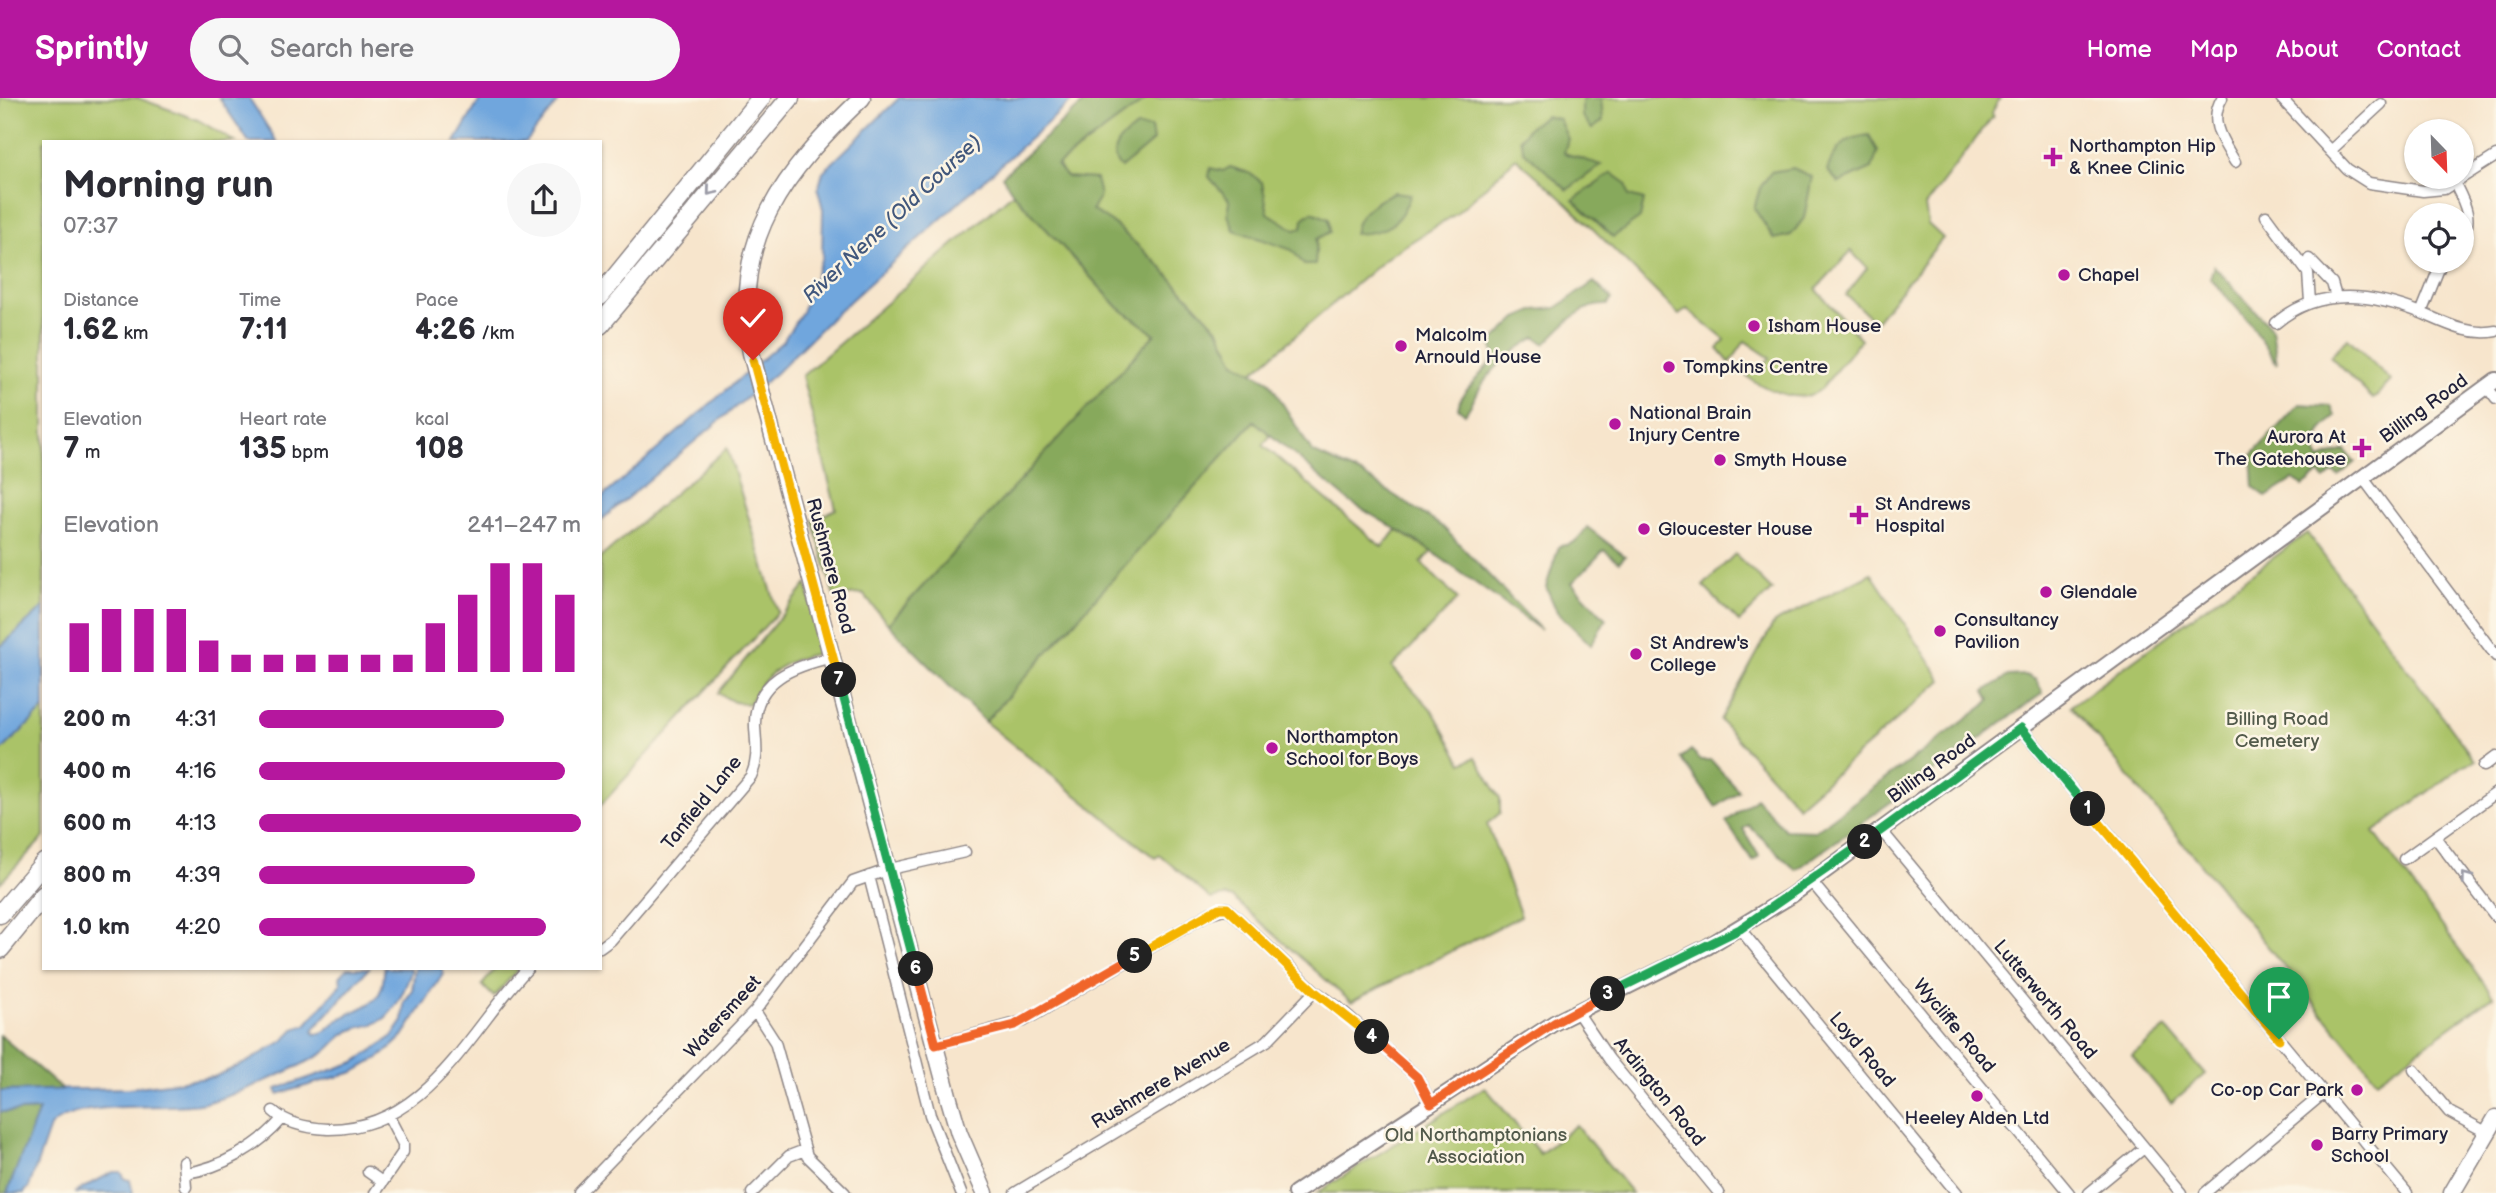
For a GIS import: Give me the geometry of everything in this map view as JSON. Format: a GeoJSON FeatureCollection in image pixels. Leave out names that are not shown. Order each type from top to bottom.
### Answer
{"type":"FeatureCollection","features":[{"type":"Feature","properties":{"kind":"highway"},"geometry":{"type":"LineString","coordinates":[[602,322],[788,98]]}},
{"type":"Feature","properties":{"kind":"highway"},"geometry":{"type":"LineString","coordinates":[[602,294],[759,100]]}},
{"type":"Feature","properties":{"kind":"highway"},"geometry":{"type":"LineString","coordinates":[[0,914],[42,865]]}},
{"type":"Feature","properties":{"kind":"highway"},"geometry":{"type":"LineString","coordinates":[[0,949],[42,897]]}},
{"type":"Feature","properties":{"kind":"main road","name":"Rushmere Road"},"geometry":{"type":"LineString","coordinates":[[862,98],[794,169],[763,219],[747,285],[747,323],[753,360],[959,1133],[985,1193]]}},
{"type":"Feature","properties":{"kind":"main road"},"geometry":{"type":"LineString","coordinates":[[2452,1193],[2492,1128]]}},
{"type":"Feature","properties":{"kind":"street"},"geometry":{"type":"LineString","coordinates":[[2222,98],[2217,108],[2215,124],[2235,162]]}},
{"type":"Feature","properties":{"kind":"street"},"geometry":{"type":"LineString","coordinates":[[2281,98],[2354,176],[2369,184],[2404,188]]}},
{"type":"Feature","properties":{"kind":"street"},"geometry":{"type":"LineString","coordinates":[[2330,151],[2381,104]]}},
{"type":"Feature","properties":{"kind":"street"},"geometry":{"type":"LineString","coordinates":[[2474,171],[2496,156]]}},
{"type":"Feature","properties":{"kind":"street"},"geometry":{"type":"LineString","coordinates":[[2415,189],[2440,189]]}},
{"type":"Feature","properties":{"kind":"street"},"geometry":{"type":"LineString","coordinates":[[2266,216],[2308,273],[2310,302]]}},
{"type":"Feature","properties":{"kind":"street"},"geometry":{"type":"LineString","coordinates":[[2309,259],[2332,284],[2336,297]]}},
{"type":"Feature","properties":{"kind":"street"},"geometry":{"type":"LineString","coordinates":[[2421,313],[2437,273]]}},
{"type":"Feature","properties":{"kind":"street"},"geometry":{"type":"LineString","coordinates":[[2276,323],[2310,302],[2336,297],[2382,300],[2466,331],[2496,331]]}},
{"type":"Feature","properties":{"kind":"street","name":"Billing Road"},"geometry":{"type":"LineString","coordinates":[[1295,1193],[1576,1010],[1740,929],[1811,881],[2363,478],[2493,389]]}},
{"type":"Feature","properties":{"kind":"street"},"geometry":{"type":"LineString","coordinates":[[2363,478],[2496,656]]}},
{"type":"Feature","properties":{"kind":"street","name":"Tanfield Lane"},"geometry":{"type":"LineString","coordinates":[[602,947],[611,940],[751,776],[757,763],[756,710],[764,692],[788,670],[833,657]]}},
{"type":"Feature","properties":{"kind":"street"},"geometry":{"type":"LineString","coordinates":[[2021,728],[2407,1193]]}},
{"type":"Feature","properties":{"kind":"street"},"geometry":{"type":"LineString","coordinates":[[2484,765],[2496,757]]}},
{"type":"Feature","properties":{"kind":"street"},"geometry":{"type":"LineString","coordinates":[[2404,859],[2496,793]]}},
{"type":"Feature","properties":{"kind":"street","name":"Lutterworth Road"},"geometry":{"type":"LineString","coordinates":[[1881,830],[2182,1193]]}},
{"type":"Feature","properties":{"kind":"street"},"geometry":{"type":"LineString","coordinates":[[2435,837],[2496,917]]}},
{"type":"Feature","properties":{"kind":"street","name":"Watersmeet"},"geometry":{"type":"LineString","coordinates":[[579,1193],[755,1011],[848,888],[869,876],[890,869],[965,852]]}},
{"type":"Feature","properties":{"kind":"street"},"geometry":{"type":"LineString","coordinates":[[869,876],[930,1115],[961,1193]]}},
{"type":"Feature","properties":{"kind":"street","name":"Wycliffe Road"},"geometry":{"type":"LineString","coordinates":[[1811,881],[2069,1193]]}},
{"type":"Feature","properties":{"kind":"street"},"geometry":{"type":"LineString","coordinates":[[936,1045],[1024,1021],[1219,908],[1233,911],[1314,991],[1338,1007],[1417,1077],[1431,1104]]}},
{"type":"Feature","properties":{"kind":"street","name":"Loyd Road"},"geometry":{"type":"LineString","coordinates":[[1740,929],[1957,1193]]}},
{"type":"Feature","properties":{"kind":"street"},"geometry":{"type":"LineString","coordinates":[[273,1111],[282,1119],[318,1129],[344,1129],[389,1117],[427,1090],[526,970]]}},
{"type":"Feature","properties":{"kind":"street","name":"Rushmere Avenue"},"geometry":{"type":"LineString","coordinates":[[1015,1193],[1267,1041],[1314,991]]}},
{"type":"Feature","properties":{"kind":"street","name":"Ardington Road"},"geometry":{"type":"LineString","coordinates":[[1576,1010],[1602,1051],[1719,1193]]}},
{"type":"Feature","properties":{"kind":"street"},"geometry":{"type":"LineString","coordinates":[[755,1011],[775,1042],[810,1162],[845,1193]]}},
{"type":"Feature","properties":{"kind":"street"},"geometry":{"type":"LineString","coordinates":[[2414,1070],[2449,1112],[2492,1128]]}},
{"type":"Feature","properties":{"kind":"street"},"geometry":{"type":"LineString","coordinates":[[2205,1193],[2324,1093]]}},
{"type":"Feature","properties":{"kind":"street"},"geometry":{"type":"LineString","coordinates":[[375,1193],[403,1152],[403,1144],[389,1117]]}},
{"type":"Feature","properties":{"kind":"street"},"geometry":{"type":"LineString","coordinates":[[186,1187],[185,1168],[205,1170],[260,1141],[282,1119]]}},
{"type":"Feature","properties":{"kind":"street"},"geometry":{"type":"LineString","coordinates":[[2089,1193],[2144,1148]]}},
{"type":"Feature","properties":{"kind":"street"},"geometry":{"type":"LineString","coordinates":[[752,1193],[789,1156],[805,1150]]}},
{"type":"Feature","properties":{"kind":"street"},"geometry":{"type":"LineString","coordinates":[[368,1172],[381,1181]]}},
{"type":"Feature","properties":{"kind":"green space"},"geometry":{"type":"Polygon","coordinates":[[[0,98],[138,98],[198,120],[232,140],[42,140],[42,609],[0,647],[0,98]]]}},
{"type":"Feature","properties":{"kind":"green space"},"geometry":{"type":"Polygon","coordinates":[[[1089,98],[1148,98],[1057,165],[1067,177],[1096,179],[1100,195],[1092,210],[1114,224],[1159,265],[1219,330],[1235,362],[1269,381],[1312,452],[1363,475],[1443,527],[1541,630],[1421,544],[1350,502],[1254,421],[985,722],[888,624],[1155,334],[1119,308],[1013,193],[1002,176],[1089,98]]]}},
{"type":"Feature","properties":{"kind":"green space"},"geometry":{"type":"Polygon","coordinates":[[[1148,98],[2000,98],[1991,114],[1993,116],[1925,206],[1928,224],[1943,238],[1875,322],[1846,295],[1867,268],[1851,251],[1816,289],[1861,339],[1822,388],[1814,394],[1795,396],[1775,391],[1747,377],[1751,371],[1757,372],[1770,358],[1745,341],[1730,363],[1718,349],[1725,340],[1687,309],[1679,315],[1568,204],[1516,158],[1456,214],[1390,255],[1253,372],[1235,362],[1219,330],[1159,265],[1114,224],[1091,210],[1057,165],[1148,98]]]}},
{"type":"Feature","properties":{"kind":"green space"},"geometry":{"type":"Polygon","coordinates":[[[1582,98],[1601,98],[1603,121],[1592,129],[1582,116],[1582,98]]]}},
{"type":"Feature","properties":{"kind":"green space"},"geometry":{"type":"Polygon","coordinates":[[[1545,116],[1559,119],[1568,139],[1564,153],[1601,165],[1567,190],[1524,151],[1520,139],[1529,127],[1545,116]]]}},
{"type":"Feature","properties":{"kind":"green space"},"geometry":{"type":"Polygon","coordinates":[[[1137,127],[1151,128],[1153,141],[1121,168],[1114,156],[1117,144],[1137,127]]]}},
{"type":"Feature","properties":{"kind":"green space"},"geometry":{"type":"Polygon","coordinates":[[[1869,135],[1878,151],[1872,168],[1839,183],[1827,170],[1834,155],[1847,141],[1869,135]]]}},
{"type":"Feature","properties":{"kind":"green space"},"geometry":{"type":"Polygon","coordinates":[[[1230,167],[1249,173],[1262,182],[1268,213],[1295,230],[1302,228],[1303,219],[1312,212],[1329,219],[1330,232],[1317,239],[1315,265],[1304,265],[1292,250],[1234,230],[1228,215],[1230,201],[1209,177],[1210,168],[1223,171],[1230,167]]]}},
{"type":"Feature","properties":{"kind":"green space"},"geometry":{"type":"Polygon","coordinates":[[[1793,168],[1812,177],[1804,218],[1791,235],[1774,239],[1754,208],[1760,188],[1771,172],[1793,168]]]}},
{"type":"Feature","properties":{"kind":"green space"},"geometry":{"type":"Polygon","coordinates":[[[1612,173],[1626,183],[1629,196],[1644,200],[1640,218],[1613,237],[1573,200],[1612,173]]]}},
{"type":"Feature","properties":{"kind":"green space"},"geometry":{"type":"Polygon","coordinates":[[[1394,192],[1411,194],[1396,220],[1375,232],[1354,234],[1363,213],[1394,192]]]}},
{"type":"Feature","properties":{"kind":"green space"},"geometry":{"type":"Polygon","coordinates":[[[1013,193],[1119,308],[1155,334],[888,624],[863,594],[834,596],[813,520],[836,509],[802,376],[1013,193]]]}},
{"type":"Feature","properties":{"kind":"green space"},"geometry":{"type":"Polygon","coordinates":[[[2214,266],[2272,329],[2277,364],[2250,323],[2210,278],[2214,266]]]}},
{"type":"Feature","properties":{"kind":"green space"},"geometry":{"type":"Polygon","coordinates":[[[1594,282],[1612,299],[1607,305],[1580,312],[1545,344],[1536,337],[1521,346],[1487,378],[1465,414],[1458,408],[1461,397],[1495,357],[1491,343],[1517,318],[1536,310],[1556,308],[1594,282]]]}},
{"type":"Feature","properties":{"kind":"green space"},"geometry":{"type":"Polygon","coordinates":[[[2348,338],[2391,381],[2373,399],[2330,356],[2348,338]]]}},
{"type":"Feature","properties":{"kind":"green space"},"geometry":{"type":"Polygon","coordinates":[[[2299,404],[2331,406],[2335,416],[2321,431],[2314,448],[2320,459],[2345,450],[2355,462],[2339,476],[2334,472],[2325,480],[2319,474],[2303,486],[2293,480],[2266,497],[2254,487],[2252,455],[2299,404]]]}},
{"type":"Feature","properties":{"kind":"green space","name":"Northampton School for Boys"},"geometry":{"type":"Polygon","coordinates":[[[1254,420],[1271,435],[1263,445],[1382,547],[1397,530],[1432,552],[1421,563],[1458,599],[1392,667],[1433,711],[1462,763],[1476,757],[1500,798],[1500,813],[1487,824],[1521,916],[1351,1002],[1233,898],[1225,896],[1211,899],[1160,855],[1155,858],[985,722],[1254,420]]]}},
{"type":"Feature","properties":{"kind":"green space"},"geometry":{"type":"Polygon","coordinates":[[[727,448],[778,612],[602,804],[602,556],[727,448]]]}},
{"type":"Feature","properties":{"kind":"green space"},"geometry":{"type":"Polygon","coordinates":[[[1587,527],[1625,556],[1619,562],[1604,550],[1572,583],[1606,619],[1591,645],[1557,612],[1546,587],[1559,546],[1576,541],[1587,527]]]}},
{"type":"Feature","properties":{"kind":"green space","name":"Billing Road Cemetery"},"geometry":{"type":"Polygon","coordinates":[[[2307,533],[2475,761],[2464,765],[2374,832],[2493,996],[2377,1080],[2071,706],[2307,533]]]}},
{"type":"Feature","properties":{"kind":"green space"},"geometry":{"type":"Polygon","coordinates":[[[1735,554],[1772,590],[1739,622],[1703,586],[1735,554]]]}},
{"type":"Feature","properties":{"kind":"green space"},"geometry":{"type":"Polygon","coordinates":[[[1871,573],[1942,680],[1798,806],[1720,720],[1774,623],[1871,573]]]}},
{"type":"Feature","properties":{"kind":"green space"},"geometry":{"type":"Polygon","coordinates":[[[807,584],[821,653],[787,663],[778,669],[762,684],[749,704],[734,702],[718,693],[807,584]]]}},
{"type":"Feature","properties":{"kind":"green space"},"geometry":{"type":"Polygon","coordinates":[[[2026,675],[2036,680],[2043,693],[1796,870],[1748,825],[1743,829],[1759,856],[1753,861],[1726,822],[1756,798],[1785,830],[1815,831],[1984,706],[1990,700],[1985,691],[2008,676],[2026,675]]]}},
{"type":"Feature","properties":{"kind":"green space"},"geometry":{"type":"Polygon","coordinates":[[[42,711],[42,839],[0,883],[0,752],[42,711]]]}},
{"type":"Feature","properties":{"kind":"green space"},"geometry":{"type":"Polygon","coordinates":[[[1691,750],[1701,760],[1711,760],[1739,791],[1716,807],[1681,758],[1691,750]]]}},
{"type":"Feature","properties":{"kind":"green space"},"geometry":{"type":"Polygon","coordinates":[[[494,970],[517,970],[494,997],[482,985],[494,970]]]}},
{"type":"Feature","properties":{"kind":"green space"},"geometry":{"type":"Polygon","coordinates":[[[2166,1028],[2205,1074],[2171,1103],[2132,1056],[2166,1028]]]}},
{"type":"Feature","properties":{"kind":"green space"},"geometry":{"type":"Polygon","coordinates":[[[0,1035],[63,1090],[0,1102],[0,1035]]]}},
{"type":"Feature","properties":{"kind":"green space","name":"Old Northamptonians Association"},"geometry":{"type":"Polygon","coordinates":[[[1485,1087],[1540,1154],[1576,1125],[1632,1193],[1317,1193],[1485,1087]]]}},
{"type":"Feature","properties":{"kind":"green space"},"geometry":{"type":"Polygon","coordinates":[[[39,1110],[7,1193],[0,1193],[0,1112],[39,1110]]]}},
{"type":"Feature","properties":{"kind":"water"},"geometry":{"type":"Polygon","coordinates":[[[219,98],[249,98],[276,140],[248,140],[219,98]]]}},
{"type":"Feature","properties":{"kind":"water"},"geometry":{"type":"Polygon","coordinates":[[[481,98],[561,98],[528,140],[456,140],[481,98]]]}},
{"type":"Feature","properties":{"kind":"water","name":"River Nene (Old Course)"},"geometry":{"type":"Polygon","coordinates":[[[899,98],[1075,98],[832,317],[776,373],[602,519],[602,497],[783,341],[802,312],[822,257],[823,209],[818,190],[823,172],[899,98]]]}},
{"type":"Feature","properties":{"kind":"water"},"geometry":{"type":"Polygon","coordinates":[[[42,609],[42,711],[0,752],[0,647],[42,609]]]}},
{"type":"Feature","properties":{"kind":"water"},"geometry":{"type":"Polygon","coordinates":[[[345,970],[367,970],[313,1030],[314,1034],[370,1004],[380,991],[384,970],[411,970],[401,997],[385,1018],[346,1033],[322,1054],[261,1083],[199,1104],[98,1109],[62,1118],[50,1127],[29,1187],[24,1193],[7,1193],[39,1110],[0,1112],[0,1091],[130,1088],[214,1077],[247,1062],[283,1041],[294,1029],[306,1025],[341,984],[340,976],[345,970]]]}},
{"type":"Feature","properties":{"kind":"water"},"geometry":{"type":"Polygon","coordinates":[[[415,970],[442,970],[443,974],[403,1036],[382,1056],[354,1072],[278,1094],[276,1089],[355,1062],[392,1037],[403,1021],[404,1002],[412,991],[415,970]]]}},
{"type":"Feature","properties":{"kind":"water"},"geometry":{"type":"Polygon","coordinates":[[[113,1172],[121,1172],[125,1179],[130,1180],[133,1193],[74,1193],[113,1172]]]}},
{"type":"Feature","properties":{"kind":"place","name":"Northampton Hip & Knee Clinic"},"geometry":{"type":"Point","coordinates":[2053,157]}},
{"type":"Feature","properties":{"kind":"place","name":"Chapel"},"geometry":{"type":"Point","coordinates":[2064,275]}},
{"type":"Feature","properties":{"kind":"place","name":"Isham House"},"geometry":{"type":"Point","coordinates":[1754,326]}},
{"type":"Feature","properties":{"kind":"place","name":"Malcolm Arnould House"},"geometry":{"type":"Point","coordinates":[1401,346]}},
{"type":"Feature","properties":{"kind":"place","name":"Tompkins Centre"},"geometry":{"type":"Point","coordinates":[1669,367]}},
{"type":"Feature","properties":{"kind":"place","name":"National Brain Injury Centre"},"geometry":{"type":"Point","coordinates":[1615,424]}},
{"type":"Feature","properties":{"kind":"place","name":"Aurora At The Gatehouse"},"geometry":{"type":"Point","coordinates":[2362,448]}},
{"type":"Feature","properties":{"kind":"place","name":"Smyth House"},"geometry":{"type":"Point","coordinates":[1720,460]}},
{"type":"Feature","properties":{"kind":"place","name":"St Andrews Hospital"},"geometry":{"type":"Point","coordinates":[1859,515]}},
{"type":"Feature","properties":{"kind":"place","name":"Gloucester House"},"geometry":{"type":"Point","coordinates":[1644,529]}},
{"type":"Feature","properties":{"kind":"place","name":"Glendale"},"geometry":{"type":"Point","coordinates":[2046,592]}},
{"type":"Feature","properties":{"kind":"place","name":"Consultancy Pavilion"},"geometry":{"type":"Point","coordinates":[1940,631]}},
{"type":"Feature","properties":{"kind":"place","name":"St Andrew's College"},"geometry":{"type":"Point","coordinates":[1636,654]}},
{"type":"Feature","properties":{"kind":"place","name":"Northampton School for Boys"},"geometry":{"type":"Point","coordinates":[1272,748]}},
{"type":"Feature","properties":{"kind":"place","name":"Co-op Car Park"},"geometry":{"type":"Point","coordinates":[2357,1090]}},
{"type":"Feature","properties":{"kind":"place","name":"Heeley Alden Ltd"},"geometry":{"type":"Point","coordinates":[1977,1096]}},
{"type":"Feature","properties":{"kind":"place","name":"Barry Primary School"},"geometry":{"type":"Point","coordinates":[2317,1145]}},
{"type":"Feature","properties":{"kind":"route"},"geometry":{"type":"LineString","coordinates":[[753,360],[936,1045],[1024,1021],[1219,908],[1227,908],[1314,991],[1338,1007],[1417,1077],[1431,1104],[1576,1010],[1681,961],[1740,929],[1833,866],[2021,728],[2279,1039]]}}]}
